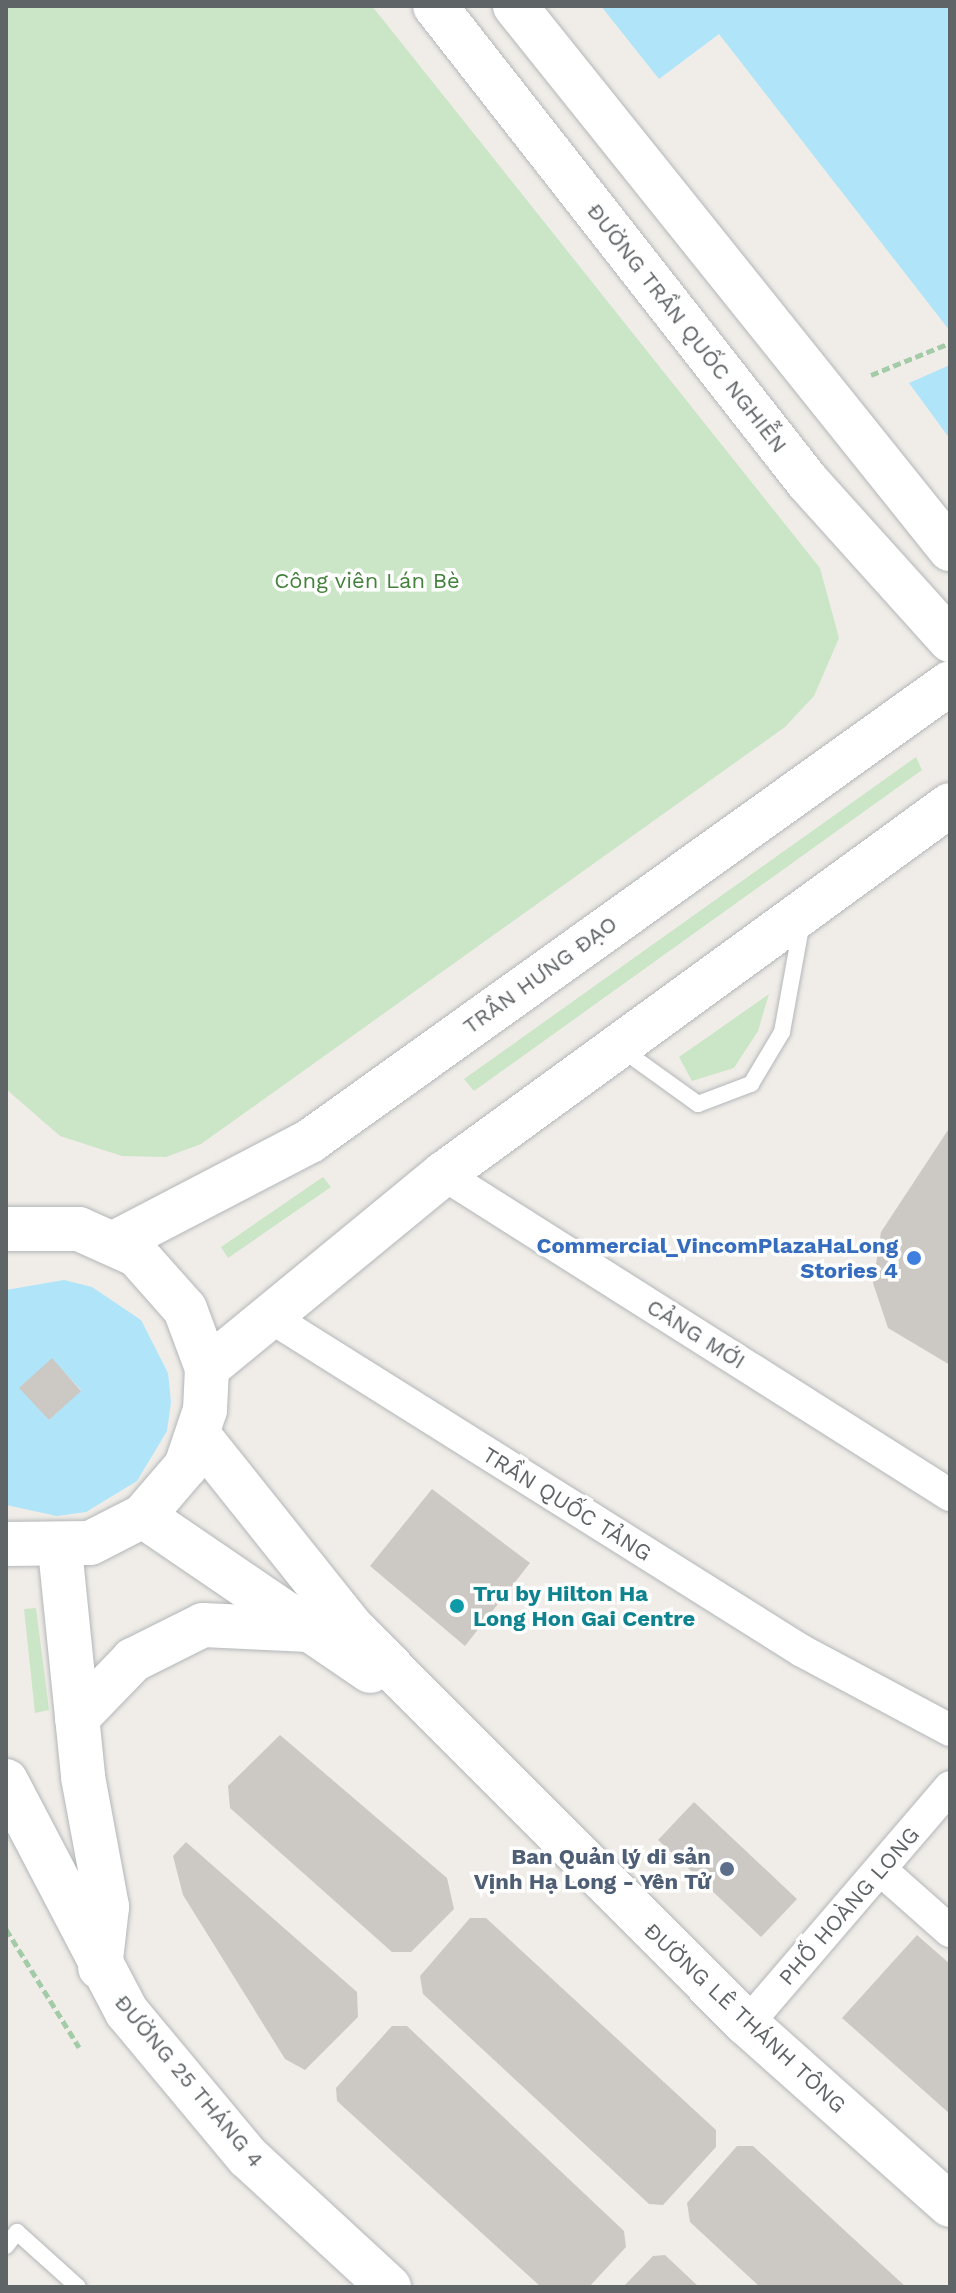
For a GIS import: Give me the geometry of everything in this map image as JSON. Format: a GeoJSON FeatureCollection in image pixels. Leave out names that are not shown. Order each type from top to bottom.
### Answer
{"type":"FeatureCollection","features":[{"type":"Feature","properties":{"kind":"main road","name":"ĐƯỜNG TRẦN QUỐC NGHIỄN"},"geometry":{"type":"LineString","coordinates":[[435,6],[807,481],[950,640]]}},
{"type":"Feature","properties":{"kind":"main road"},"geometry":{"type":"LineString","coordinates":[[515,6],[950,549]]}},
{"type":"Feature","properties":{"kind":"main road","name":"TRẦN HƯNG ĐẠO"},"geometry":{"type":"LineString","coordinates":[[116,1242],[310,1141],[950,683]]}},
{"type":"Feature","properties":{"kind":"main road"},"geometry":{"type":"LineString","coordinates":[[207,1368],[272,1318],[443,1174],[616,1044],[804,913],[950,805]]}},
{"type":"Feature","properties":{"kind":"main road"},"geometry":{"type":"LineString","coordinates":[[6,1229],[79,1229],[116,1242],[172,1289],[207,1368],[199,1436],[180,1475],[143,1516],[60,1549],[6,1544]]}},
{"type":"Feature","properties":{"kind":"main road","name":"ĐƯỜNG LÊ THÁNH TÔNG"},"geometry":{"type":"LineString","coordinates":[[199,1436],[352,1628],[747,2024],[950,2205]]}},
{"type":"Feature","properties":{"kind":"main road","name":"ĐƯỜNG LÊ THÁNH TÔNG"},"geometry":{"type":"LineString","coordinates":[[143,1516],[446,1719]]}},
{"type":"Feature","properties":{"kind":"main road"},"geometry":{"type":"LineString","coordinates":[[60,1549],[77,1718],[107,1907],[100,1968]]}},
{"type":"Feature","properties":{"kind":"main road"},"geometry":{"type":"LineString","coordinates":[[77,1718],[133,1660],[203,1625],[309,1630]]}},
{"type":"Feature","properties":{"kind":"main road","name":"ĐƯỜNG 25 THÁNG 4"},"geometry":{"type":"LineString","coordinates":[[6,1782],[100,1968],[127,2012],[248,2157],[389,2287]]}},
{"type":"Feature","properties":{"kind":"street","name":"CẢNG MỚI"},"geometry":{"type":"LineString","coordinates":[[443,1174],[950,1495]]}},
{"type":"Feature","properties":{"kind":"street","name":"TRẦN QUỐC TẢNG"},"geometry":{"type":"LineString","coordinates":[[272,1318],[802,1651],[950,1730]]}},
{"type":"Feature","properties":{"kind":"street","name":"PHỐ HOÀNG LONG"},"geometry":{"type":"LineString","coordinates":[[747,2024],[950,1787]]}},
{"type":"Feature","properties":{"kind":"street"},"geometry":{"type":"LineString","coordinates":[[881,1870],[950,1931]]}},
{"type":"Feature","properties":{"kind":"lane"},"geometry":{"type":"LineString","coordinates":[[616,1044],[698,1104],[751,1084],[782,1032],[804,913]]}},
{"type":"Feature","properties":{"kind":"lane"},"geometry":{"type":"LineString","coordinates":[[6,2246],[17,2232],[78,2287]]}},
{"type":"Feature","properties":{"kind":"path"},"geometry":{"type":"LineString","coordinates":[[871,375],[950,343]]}},
{"type":"Feature","properties":{"kind":"path"},"geometry":{"type":"LineString","coordinates":[[6,1929],[79,2047]]}},
{"type":"Feature","properties":{"kind":"green space","name":"Công viên Lán Bè"},"geometry":{"type":"Polygon","coordinates":[[[6,6],[372,6],[820,568],[839,638],[814,696],[785,727],[201,1144],[166,1157],[122,1156],[60,1136],[6,1089],[6,6]]]}},
{"type":"Feature","properties":{"kind":"green space"},"geometry":{"type":"Polygon","coordinates":[[[916,757],[922,770],[474,1091],[464,1079],[916,757]]]}},
{"type":"Feature","properties":{"kind":"green space"},"geometry":{"type":"Polygon","coordinates":[[[769,994],[758,1031],[734,1068],[692,1081],[679,1057],[769,994]]]}},
{"type":"Feature","properties":{"kind":"green space"},"geometry":{"type":"Polygon","coordinates":[[[323,1177],[331,1187],[228,1258],[221,1247],[323,1177]]]}},
{"type":"Feature","properties":{"kind":"green space"},"geometry":{"type":"Polygon","coordinates":[[[36,1608],[49,1710],[35,1713],[24,1609],[36,1608]]]}},
{"type":"Feature","properties":{"kind":"water"},"geometry":{"type":"Polygon","coordinates":[[[601,6],[950,6],[950,331],[719,34],[659,79],[601,6]]]}},
{"type":"Feature","properties":{"kind":"water"},"geometry":{"type":"Polygon","coordinates":[[[950,365],[950,439],[909,383],[950,365]]]}},
{"type":"Feature","properties":{"kind":"water"},"geometry":{"type":"Polygon","coordinates":[[[64,1280],[92,1287],[141,1320],[168,1373],[171,1402],[167,1431],[137,1481],[86,1512],[57,1516],[6,1505],[6,1290],[64,1280]],[[52,1359],[20,1388],[49,1420],[81,1390],[52,1359]]]}},
{"type":"Feature","properties":{"kind":"building","name":"Commercial_VincomPlazaHaLong Stories 4"},"geometry":{"type":"Polygon","coordinates":[[[950,1127],[950,1365],[888,1328],[873,1283],[881,1232],[950,1127]]]}},
{"type":"Feature","properties":{"kind":"building"},"geometry":{"type":"Polygon","coordinates":[[[52,1358],[81,1391],[49,1420],[19,1388],[52,1358]]]}},
{"type":"Feature","properties":{"kind":"building","name":"Tru by Hilton Ha Long Hon Gai Centre"},"geometry":{"type":"Polygon","coordinates":[[[432,1489],[530,1563],[465,1646],[370,1566],[432,1489]]]}},
{"type":"Feature","properties":{"kind":"building"},"geometry":{"type":"Polygon","coordinates":[[[280,1735],[447,1878],[454,1909],[411,1952],[392,1952],[230,1808],[228,1786],[280,1735]]]}},
{"type":"Feature","properties":{"kind":"building","name":"Ban Quản lý di sản Vịnh Hạ Long - Yên Tử"},"geometry":{"type":"Polygon","coordinates":[[[694,1802],[797,1899],[761,1937],[658,1840],[694,1802]]]}},
{"type":"Feature","properties":{"kind":"building"},"geometry":{"type":"Polygon","coordinates":[[[186,1842],[357,1992],[358,2017],[305,2070],[285,2059],[183,1895],[173,1856],[186,1842]]]}},
{"type":"Feature","properties":{"kind":"building"},"geometry":{"type":"Polygon","coordinates":[[[470,1918],[486,1918],[716,2130],[716,2147],[663,2205],[649,2204],[423,1994],[420,1976],[470,1918]]]}},
{"type":"Feature","properties":{"kind":"building"},"geometry":{"type":"Polygon","coordinates":[[[917,1935],[950,1964],[950,2114],[842,2018],[917,1935]]]}},
{"type":"Feature","properties":{"kind":"building"},"geometry":{"type":"Polygon","coordinates":[[[392,2026],[407,2026],[624,2231],[626,2247],[589,2287],[541,2287],[337,2101],[336,2088],[392,2026]]]}},
{"type":"Feature","properties":{"kind":"building"},"geometry":{"type":"Polygon","coordinates":[[[737,2146],[753,2146],[906,2287],[760,2287],[690,2222],[687,2203],[737,2146]]]}},
{"type":"Feature","properties":{"kind":"building"},"geometry":{"type":"Polygon","coordinates":[[[665,2255],[699,2287],[623,2287],[653,2256],[665,2255]]]}},
{"type":"Feature","properties":{"kind":"place","name":"Commercial_VincomPlazaHaLong Stories 4"},"geometry":{"type":"Point","coordinates":[914,1258]}},
{"type":"Feature","properties":{"kind":"place","name":"Tru by Hilton Ha Long Hon Gai Centre"},"geometry":{"type":"Point","coordinates":[457,1606]}},
{"type":"Feature","properties":{"kind":"place","name":"Ban Quản lý di sản Vịnh Hạ Long - Yên Tử"},"geometry":{"type":"Point","coordinates":[727,1869]}}]}
